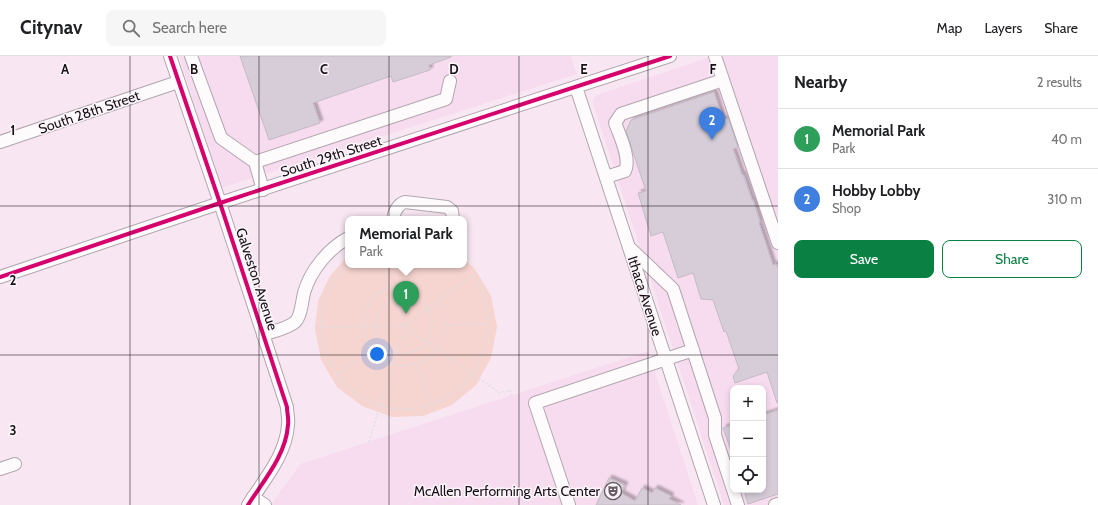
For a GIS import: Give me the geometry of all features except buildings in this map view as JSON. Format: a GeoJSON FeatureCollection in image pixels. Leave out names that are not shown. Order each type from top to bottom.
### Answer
{"type":"FeatureCollection","features":[{"type":"Feature","properties":{"kind":"street","name":"Galveston Avenue"},"geometry":{"type":"LineString","coordinates":[[170,56],[287,407],[289,424],[286,439],[276,463],[250,501]]}},
{"type":"Feature","properties":{"kind":"street"},"geometry":{"type":"LineString","coordinates":[[191,56],[221,138],[254,162],[263,190]]}},
{"type":"Feature","properties":{"kind":"street","name":"South 29th Street"},"geometry":{"type":"LineString","coordinates":[[0,277],[220,203],[670,56]]}},
{"type":"Feature","properties":{"kind":"street"},"geometry":{"type":"LineString","coordinates":[[715,56],[778,243]]}},
{"type":"Feature","properties":{"kind":"street"},"geometry":{"type":"LineString","coordinates":[[606,177],[625,171],[627,166],[627,159],[615,123],[621,114],[723,80]]}},
{"type":"Feature","properties":{"kind":"street"},"geometry":{"type":"LineString","coordinates":[[254,162],[446,99],[450,81]]}},
{"type":"Feature","properties":{"kind":"street","name":"South 28th Street"},"geometry":{"type":"LineString","coordinates":[[0,142],[178,82]]}},
{"type":"Feature","properties":{"kind":"street","name":"Ithaca Avenue"},"geometry":{"type":"LineString","coordinates":[[576,87],[714,505]]}},
{"type":"Feature","properties":{"kind":"street"},"geometry":{"type":"LineString","coordinates":[[394,216],[397,209],[405,202],[447,207],[452,212],[453,216]]}},
{"type":"Feature","properties":{"kind":"street"},"geometry":{"type":"LineString","coordinates":[[263,335],[290,326],[297,321],[306,287],[314,272],[333,248],[345,240]]}},
{"type":"Feature","properties":{"kind":"street"},"geometry":{"type":"LineString","coordinates":[[630,248],[673,289],[715,418],[715,435],[738,505]]}},
{"type":"Feature","properties":{"kind":"street"},"geometry":{"type":"LineString","coordinates":[[569,505],[535,403],[693,350]]}},
{"type":"Feature","properties":{"kind":"street"},"geometry":{"type":"LineString","coordinates":[[0,468],[15,464]]}},
{"type":"Feature","properties":{"kind":"street"},"geometry":{"type":"LineString","coordinates":[[250,501],[265,505]]}},
{"type":"Feature","properties":{"kind":"path"},"geometry":{"type":"LineString","coordinates":[[345,268],[337,277],[327,295],[322,315],[322,339],[327,358],[338,376],[352,391],[366,400],[380,405],[395,409],[420,407],[441,400],[462,385],[472,374],[484,348],[487,334],[487,309],[484,297],[476,279],[472,275],[404,326],[392,365],[380,405],[369,442]]}},
{"type":"Feature","properties":{"kind":"path"},"geometry":{"type":"LineString","coordinates":[[385,268],[404,326]]}},
{"type":"Feature","properties":{"kind":"path"},"geometry":{"type":"LineString","coordinates":[[391,287],[380,293],[371,301],[365,314],[364,327],[366,339],[371,350],[380,358],[392,365],[409,366],[417,364],[427,359],[438,349],[445,325],[442,310],[437,301]]}},
{"type":"Feature","properties":{"kind":"path"},"geometry":{"type":"LineString","coordinates":[[395,298],[412,298],[420,302],[426,308],[431,317],[432,326],[427,342],[418,350],[400,354],[391,351],[383,345],[378,337],[376,318],[380,310],[387,303],[395,298]]}},
{"type":"Feature","properties":{"kind":"path"},"geometry":{"type":"LineString","coordinates":[[445,325],[487,324]]}},
{"type":"Feature","properties":{"kind":"path"},"geometry":{"type":"LineString","coordinates":[[321,327],[404,326],[500,393],[510,390],[512,396]]}},
{"type":"Feature","properties":{"kind":"path"},"geometry":{"type":"LineString","coordinates":[[338,376],[371,350]]}},
{"type":"Feature","properties":{"kind":"path"},"geometry":{"type":"LineString","coordinates":[[417,364],[431,404]]}},
{"type":"Feature","properties":{"kind":"shaded area"},"geometry":{"type":"Polygon","coordinates":[[[179,56],[571,56],[577,74],[221,188],[179,56]]]}},
{"type":"Feature","properties":{"kind":"shaded area"},"geometry":{"type":"Polygon","coordinates":[[[713,56],[778,56],[778,505],[724,505],[593,104],[593,99],[597,95],[713,56]]]}},
{"type":"Feature","properties":{"kind":"shaded area"},"geometry":{"type":"Polygon","coordinates":[[[345,259],[345,268],[467,268],[467,262],[475,269],[491,296],[497,327],[491,358],[476,385],[452,405],[423,416],[392,417],[362,406],[337,387],[321,360],[315,329],[318,301],[330,276],[345,259]]]}},
{"type":"Feature","properties":{"kind":"shaded area"},"geometry":{"type":"Polygon","coordinates":[[[648,351],[698,505],[271,505],[300,464],[648,351]]]}},
{"type":"Feature","properties":{"kind":"cycle path"},"geometry":{"type":"LineString","coordinates":[[170,56],[287,407],[288,423],[283,447],[273,467],[248,505]]}},
{"type":"Feature","properties":{"kind":"cycle path"},"geometry":{"type":"LineString","coordinates":[[0,277],[220,203],[670,56]]}},
{"type":"Feature","properties":{"kind":"place","name":"Hobby Lobby"},"geometry":{"type":"Point","coordinates":[712,140]}},
{"type":"Feature","properties":{"kind":"place","name":"Memorial Park"},"geometry":{"type":"Point","coordinates":[406,314]}},
{"type":"Feature","properties":{"kind":"place","name":"McAllen Performing Arts Center"},"geometry":{"type":"Point","coordinates":[613,491]}}]}
